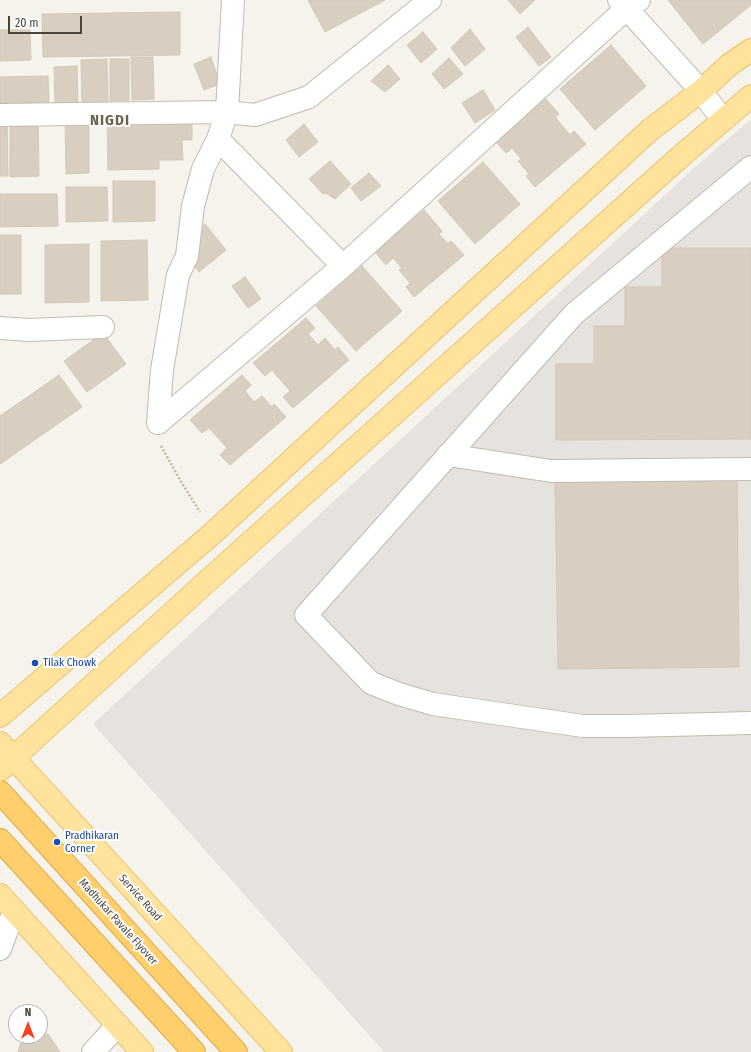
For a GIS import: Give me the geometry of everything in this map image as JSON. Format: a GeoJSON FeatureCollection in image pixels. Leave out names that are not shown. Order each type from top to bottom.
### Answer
{"type":"FeatureCollection","features":[{"type":"Feature","properties":{"kind":"highway","name":"Madhukar Pavale Flyover"},"geometry":{"type":"LineString","coordinates":[[0,792],[236,1052]]}},
{"type":"Feature","properties":{"kind":"highway"},"geometry":{"type":"LineString","coordinates":[[0,840],[194,1052]]}},
{"type":"Feature","properties":{"kind":"main road"},"geometry":{"type":"LineString","coordinates":[[0,716],[213,533],[650,130],[701,91],[729,65],[751,50]]}},
{"type":"Feature","properties":{"kind":"main road"},"geometry":{"type":"LineString","coordinates":[[4,757],[197,590],[680,156],[751,96]]}},
{"type":"Feature","properties":{"kind":"main road","name":"Service Road"},"geometry":{"type":"LineString","coordinates":[[4,757],[281,1052]]}},
{"type":"Feature","properties":{"kind":"main road"},"geometry":{"type":"LineString","coordinates":[[0,895],[142,1052]]}},
{"type":"Feature","properties":{"kind":"street"},"geometry":{"type":"LineString","coordinates":[[158,423],[162,370],[178,275],[187,256],[193,206],[203,169],[218,139],[227,112],[233,0]]}},
{"type":"Feature","properties":{"kind":"street"},"geometry":{"type":"LineString","coordinates":[[0,115],[227,112],[255,115],[309,97],[430,0]]}},
{"type":"Feature","properties":{"kind":"street"},"geometry":{"type":"LineString","coordinates":[[158,423],[343,266],[628,3],[701,91],[723,120]]}},
{"type":"Feature","properties":{"kind":"street"},"geometry":{"type":"LineString","coordinates":[[218,139],[343,266]]}},
{"type":"Feature","properties":{"kind":"street"},"geometry":{"type":"LineString","coordinates":[[751,168],[574,314],[306,615],[371,683],[399,694],[433,704],[583,726],[751,723]]}},
{"type":"Feature","properties":{"kind":"street"},"geometry":{"type":"LineString","coordinates":[[0,328],[29,330],[103,327]]}},
{"type":"Feature","properties":{"kind":"street"},"geometry":{"type":"LineString","coordinates":[[448,455],[551,471],[751,469]]}},
{"type":"Feature","properties":{"kind":"street"},"geometry":{"type":"LineString","coordinates":[[0,949],[14,911]]}},
{"type":"Feature","properties":{"kind":"street"},"geometry":{"type":"LineString","coordinates":[[94,1052],[118,1025]]}},
{"type":"Feature","properties":{"kind":"path"},"geometry":{"type":"LineString","coordinates":[[158,423],[158,441],[213,533]]}},
{"type":"Feature","properties":{"kind":"shaded area"},"geometry":{"type":"Polygon","coordinates":[[[751,119],[751,1052],[384,1052],[93,724],[693,169],[751,119]]]}},
{"type":"Feature","properties":{"kind":"building"},"geometry":{"type":"Polygon","coordinates":[[[308,0],[385,0],[325,32],[308,0]]]}},
{"type":"Feature","properties":{"kind":"building"},"geometry":{"type":"Polygon","coordinates":[[[508,0],[535,0],[520,14],[508,0]]]}},
{"type":"Feature","properties":{"kind":"building"},"geometry":{"type":"Polygon","coordinates":[[[668,0],[751,0],[751,5],[703,44],[668,0]]]}},
{"type":"Feature","properties":{"kind":"building"},"geometry":{"type":"Polygon","coordinates":[[[180,12],[180,55],[43,57],[42,14],[180,12]]]}},
{"type":"Feature","properties":{"kind":"building"},"geometry":{"type":"Polygon","coordinates":[[[528,27],[551,57],[539,66],[516,37],[528,27]]]}},
{"type":"Feature","properties":{"kind":"building"},"geometry":{"type":"Polygon","coordinates":[[[470,29],[485,49],[465,66],[451,48],[470,29]]]}},
{"type":"Feature","properties":{"kind":"building"},"geometry":{"type":"Polygon","coordinates":[[[0,30],[30,30],[31,60],[0,61],[0,30]]]}},
{"type":"Feature","properties":{"kind":"building"},"geometry":{"type":"Polygon","coordinates":[[[423,32],[437,49],[421,63],[407,45],[423,32]]]}},
{"type":"Feature","properties":{"kind":"building"},"geometry":{"type":"Polygon","coordinates":[[[611,45],[646,86],[595,130],[560,89],[611,45]]]}},
{"type":"Feature","properties":{"kind":"building"},"geometry":{"type":"Polygon","coordinates":[[[131,57],[153,57],[154,99],[132,100],[131,57]]]}},
{"type":"Feature","properties":{"kind":"building"},"geometry":{"type":"Polygon","coordinates":[[[211,57],[220,84],[204,90],[194,64],[211,57]]]}},
{"type":"Feature","properties":{"kind":"building"},"geometry":{"type":"Polygon","coordinates":[[[449,58],[463,74],[444,89],[432,74],[449,58]]]}},
{"type":"Feature","properties":{"kind":"building"},"geometry":{"type":"Polygon","coordinates":[[[107,59],[108,103],[82,104],[81,60],[107,59]]]}},
{"type":"Feature","properties":{"kind":"building"},"geometry":{"type":"Polygon","coordinates":[[[110,59],[129,59],[129,100],[110,101],[110,59]]]}},
{"type":"Feature","properties":{"kind":"building"},"geometry":{"type":"Polygon","coordinates":[[[388,65],[400,79],[385,92],[371,81],[388,65]]]}},
{"type":"Feature","properties":{"kind":"building"},"geometry":{"type":"Polygon","coordinates":[[[77,66],[78,108],[55,108],[54,67],[77,66]]]}},
{"type":"Feature","properties":{"kind":"building"},"geometry":{"type":"Polygon","coordinates":[[[48,76],[49,102],[0,103],[0,77],[48,76]]]}},
{"type":"Feature","properties":{"kind":"building"},"geometry":{"type":"Polygon","coordinates":[[[483,90],[495,110],[475,123],[462,103],[483,90]]]}},
{"type":"Feature","properties":{"kind":"building"},"geometry":{"type":"Polygon","coordinates":[[[545,98],[559,114],[555,117],[570,135],[574,131],[586,144],[535,187],[526,176],[529,174],[518,161],[521,159],[512,148],[506,153],[495,141],[545,98]]]}},
{"type":"Feature","properties":{"kind":"building"},"geometry":{"type":"Polygon","coordinates":[[[65,115],[89,115],[89,173],[66,174],[65,115]]]}},
{"type":"Feature","properties":{"kind":"building"},"geometry":{"type":"Polygon","coordinates":[[[192,116],[192,140],[182,140],[183,160],[159,160],[159,169],[108,170],[107,117],[192,116]]]}},
{"type":"Feature","properties":{"kind":"building"},"geometry":{"type":"Polygon","coordinates":[[[0,117],[7,117],[8,176],[0,176],[0,117]]]}},
{"type":"Feature","properties":{"kind":"building"},"geometry":{"type":"Polygon","coordinates":[[[10,118],[38,118],[39,176],[10,177],[10,118]]]}},
{"type":"Feature","properties":{"kind":"building"},"geometry":{"type":"Polygon","coordinates":[[[304,124],[318,142],[299,157],[286,140],[304,124]]]}},
{"type":"Feature","properties":{"kind":"building"},"geometry":{"type":"Polygon","coordinates":[[[330,161],[351,184],[335,199],[326,193],[323,194],[309,179],[330,161]]]}},
{"type":"Feature","properties":{"kind":"building"},"geometry":{"type":"Polygon","coordinates":[[[483,162],[520,204],[475,244],[438,201],[483,162]]]}},
{"type":"Feature","properties":{"kind":"building"},"geometry":{"type":"Polygon","coordinates":[[[369,173],[381,186],[361,201],[351,188],[369,173]]]}},
{"type":"Feature","properties":{"kind":"building"},"geometry":{"type":"Polygon","coordinates":[[[113,181],[155,181],[155,221],[113,222],[113,181]]]}},
{"type":"Feature","properties":{"kind":"building"},"geometry":{"type":"Polygon","coordinates":[[[66,187],[107,187],[108,221],[66,222],[66,187]]]}},
{"type":"Feature","properties":{"kind":"building"},"geometry":{"type":"Polygon","coordinates":[[[0,194],[57,194],[58,226],[0,227],[0,194]]]}},
{"type":"Feature","properties":{"kind":"building"},"geometry":{"type":"Polygon","coordinates":[[[424,210],[442,231],[439,234],[448,244],[451,241],[464,255],[414,297],[406,287],[410,283],[399,270],[402,268],[393,258],[386,265],[375,252],[424,210]]]}},
{"type":"Feature","properties":{"kind":"building"},"geometry":{"type":"Polygon","coordinates":[[[205,224],[226,250],[199,272],[187,256],[197,230],[205,224]]]}},
{"type":"Feature","properties":{"kind":"building"},"geometry":{"type":"Polygon","coordinates":[[[0,235],[21,235],[21,294],[0,294],[0,235]]]}},
{"type":"Feature","properties":{"kind":"building"},"geometry":{"type":"Polygon","coordinates":[[[147,240],[148,300],[101,301],[101,241],[147,240]]]}},
{"type":"Feature","properties":{"kind":"building"},"geometry":{"type":"Polygon","coordinates":[[[89,244],[89,302],[45,303],[45,245],[89,244]]]}},
{"type":"Feature","properties":{"kind":"building"},"geometry":{"type":"Polygon","coordinates":[[[662,248],[751,248],[751,439],[556,440],[556,364],[594,364],[594,326],[625,326],[625,287],[662,287],[662,248]]]}},
{"type":"Feature","properties":{"kind":"building"},"geometry":{"type":"Polygon","coordinates":[[[362,266],[402,311],[356,351],[316,306],[362,266]]]}},
{"type":"Feature","properties":{"kind":"building"},"geometry":{"type":"Polygon","coordinates":[[[245,277],[261,299],[248,308],[232,286],[245,277]]]}},
{"type":"Feature","properties":{"kind":"building"},"geometry":{"type":"Polygon","coordinates":[[[306,318],[315,328],[308,334],[318,345],[325,338],[335,350],[338,347],[349,360],[293,408],[283,397],[290,391],[272,370],[265,376],[253,363],[306,318]]]}},
{"type":"Feature","properties":{"kind":"building"},"geometry":{"type":"Polygon","coordinates":[[[103,333],[126,364],[87,392],[64,361],[103,333]]]}},
{"type":"Feature","properties":{"kind":"building"},"geometry":{"type":"Polygon","coordinates":[[[59,375],[82,407],[0,464],[0,416],[59,375]]]}},
{"type":"Feature","properties":{"kind":"building"},"geometry":{"type":"Polygon","coordinates":[[[242,375],[251,385],[245,391],[254,402],[262,396],[272,407],[274,404],[286,417],[230,465],[220,455],[227,448],[209,428],[202,433],[190,420],[242,375]]]}},
{"type":"Feature","properties":{"kind":"building"},"geometry":{"type":"Polygon","coordinates":[[[737,477],[739,667],[558,669],[555,479],[737,477]]]}},
{"type":"Feature","properties":{"kind":"building"},"geometry":{"type":"Polygon","coordinates":[[[48,1034],[60,1052],[18,1052],[20,1044],[48,1044],[48,1034]]]}},
{"type":"Feature","properties":{"kind":"place","name":"Tilak Chowk"},"geometry":{"type":"Point","coordinates":[35,663]}},
{"type":"Feature","properties":{"kind":"place","name":"Pradhikaran Corner"},"geometry":{"type":"Point","coordinates":[57,842]}},
{"type":"Feature","properties":{"kind":"district","name":"NIGDI"},"geometry":{"type":"Point","coordinates":[110,121]}}]}
